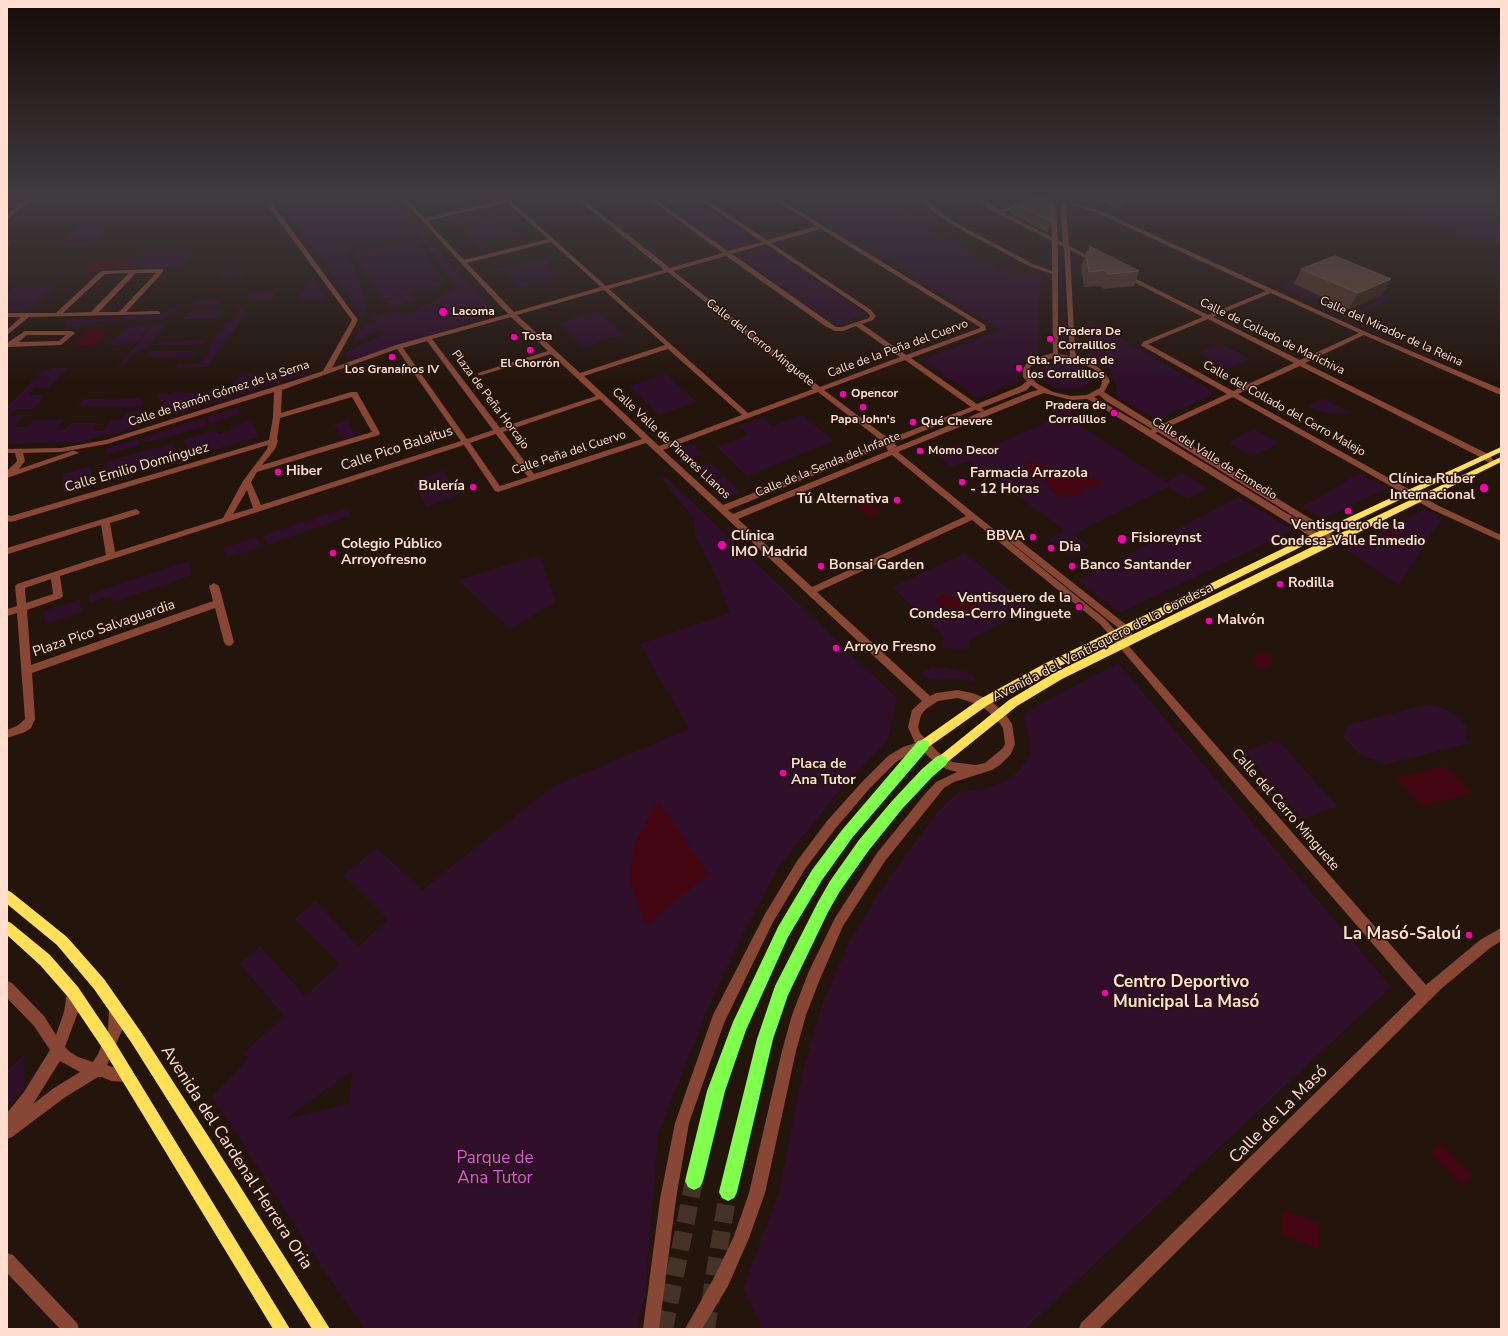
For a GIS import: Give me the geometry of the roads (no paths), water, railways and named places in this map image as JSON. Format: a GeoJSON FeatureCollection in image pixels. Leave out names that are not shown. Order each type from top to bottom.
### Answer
{"type":"FeatureCollection","features":[{"type":"Feature","properties":{"kind":"highway"},"geometry":{"type":"LineString","coordinates":[[694,1180],[716,1091],[739,1028],[783,932],[817,874],[847,834],[923,745]]}},
{"type":"Feature","properties":{"kind":"highway"},"geometry":{"type":"LineString","coordinates":[[728,1192],[765,1038],[782,992],[823,907],[834,886],[864,845],[897,805],[941,761]]}},
{"type":"Feature","properties":{"kind":"main road","name":"Avenida del Ventisquero de la Condesa"},"geometry":{"type":"LineString","coordinates":[[923,745],[984,702],[1114,634],[1316,536],[1501,449]]}},
{"type":"Feature","properties":{"kind":"main road","name":"Avenida del Ventisquero de la Condesa"},"geometry":{"type":"LineString","coordinates":[[941,761],[1013,703],[1035,689],[1331,540],[1501,459]]}},
{"type":"Feature","properties":{"kind":"main road","name":"Avenida del Cardenal Herrera Oria"},"geometry":{"type":"LineString","coordinates":[[7,896],[62,941],[82,963],[116,1009],[209,1150],[322,1329]]}},
{"type":"Feature","properties":{"kind":"main road"},"geometry":{"type":"LineString","coordinates":[[7,927],[45,960],[73,992],[108,1044],[282,1329]]}},
{"type":"Feature","properties":{"kind":"street","name":"Calle de Ramón Gómez de la Serna"},"geometry":{"type":"LineString","coordinates":[[7,451],[61,450],[107,442],[325,372],[355,320],[311,260]]}},
{"type":"Feature","properties":{"kind":"street"},"geometry":{"type":"LineString","coordinates":[[463,262],[470,260]]}},
{"type":"Feature","properties":{"kind":"street"},"geometry":{"type":"LineString","coordinates":[[574,260],[747,416]]}},
{"type":"Feature","properties":{"kind":"street","name":"Calle del Cerro Minguete"},"geometry":{"type":"LineString","coordinates":[[656,260],[893,448],[1126,629]]}},
{"type":"Feature","properties":{"kind":"street"},"geometry":{"type":"LineString","coordinates":[[325,372],[398,346],[702,260]]}},
{"type":"Feature","properties":{"kind":"street"},"geometry":{"type":"LineString","coordinates":[[737,260],[827,325],[839,329],[871,319],[873,316],[872,313],[793,260]]}},
{"type":"Feature","properties":{"kind":"street","name":"Calle de la Peña del Cuervo"},"geometry":{"type":"LineString","coordinates":[[657,448],[820,390],[984,329],[983,326],[876,260]]}},
{"type":"Feature","properties":{"kind":"street"},"geometry":{"type":"LineString","coordinates":[[1023,260],[1045,271],[1054,273]]}},
{"type":"Feature","properties":{"kind":"street"},"geometry":{"type":"LineString","coordinates":[[1054,260],[1056,350],[1054,356]]}},
{"type":"Feature","properties":{"kind":"street"},"geometry":{"type":"LineString","coordinates":[[1067,260],[1072,352],[1074,358]]}},
{"type":"Feature","properties":{"kind":"street"},"geometry":{"type":"LineString","coordinates":[[1093,260],[1106,267]]}},
{"type":"Feature","properties":{"kind":"street","name":"Calle del Mirador de la Reina"},"geometry":{"type":"LineString","coordinates":[[1205,260],[1364,333],[1501,391]]}},
{"type":"Feature","properties":{"kind":"street","name":"Calle Valle de Pinares Llanos"},"geometry":{"type":"LineString","coordinates":[[463,262],[511,313],[552,352],[929,701]]}},
{"type":"Feature","properties":{"kind":"street"},"geometry":{"type":"LineString","coordinates":[[93,314],[135,271]]}},
{"type":"Feature","properties":{"kind":"street"},"geometry":{"type":"LineString","coordinates":[[58,314],[103,272],[161,271],[121,314]]}},
{"type":"Feature","properties":{"kind":"street","name":"Calle de Collado de Marichiva"},"geometry":{"type":"LineString","coordinates":[[1119,273],[1485,456],[1492,463]]}},
{"type":"Feature","properties":{"kind":"street"},"geometry":{"type":"LineString","coordinates":[[1208,318],[1272,291]]}},
{"type":"Feature","properties":{"kind":"street"},"geometry":{"type":"LineString","coordinates":[[7,315],[158,313]]}},
{"type":"Feature","properties":{"kind":"street"},"geometry":{"type":"LineString","coordinates":[[7,333],[26,315]]}},
{"type":"Feature","properties":{"kind":"street","name":"Calle del Collado del Cerro Malejo"},"geometry":{"type":"LineString","coordinates":[[1208,318],[1145,343],[1146,348],[1418,498]]}},
{"type":"Feature","properties":{"kind":"street"},"geometry":{"type":"LineString","coordinates":[[857,324],[985,413]]}},
{"type":"Feature","properties":{"kind":"street"},"geometry":{"type":"LineString","coordinates":[[25,333],[72,333],[62,344],[10,345],[25,333]]}},
{"type":"Feature","properties":{"kind":"street"},"geometry":{"type":"LineString","coordinates":[[1146,431],[1158,429],[1364,333]]}},
{"type":"Feature","properties":{"kind":"street","name":"Plaza de Peña Horcajo"},"geometry":{"type":"LineString","coordinates":[[428,338],[533,478]]}},
{"type":"Feature","properties":{"kind":"street"},"geometry":{"type":"LineString","coordinates":[[398,346],[466,442]]}},
{"type":"Feature","properties":{"kind":"street"},"geometry":{"type":"LineString","coordinates":[[578,376],[669,346]]}},
{"type":"Feature","properties":{"kind":"street"},"geometry":{"type":"LineString","coordinates":[[480,374],[552,352]]}},
{"type":"Feature","properties":{"kind":"street"},"geometry":{"type":"LineString","coordinates":[[1054,356],[1074,358],[1091,364],[1104,376],[1106,385],[1100,392],[1088,397],[1071,398],[1044,391],[1030,382],[1027,377],[1026,370],[1028,365],[1038,359],[1054,356]]}},
{"type":"Feature","properties":{"kind":"street","name":"Calle de la Senda del Infante"},"geometry":{"type":"LineString","coordinates":[[732,518],[893,448],[977,407],[1024,388],[1030,382]]}},
{"type":"Feature","properties":{"kind":"street"},"geometry":{"type":"LineString","coordinates":[[226,519],[254,470],[271,449],[274,441],[277,417],[278,388]]}},
{"type":"Feature","properties":{"kind":"street","name":"Calle de la Senda del Infante"},"geometry":{"type":"LineString","coordinates":[[722,509],[893,448],[1044,391]]}},
{"type":"Feature","properties":{"kind":"street","name":"Calle del Valle de Enmedio"},"geometry":{"type":"LineString","coordinates":[[1100,392],[1326,532],[1331,540]]}},
{"type":"Feature","properties":{"kind":"street"},"geometry":{"type":"LineString","coordinates":[[254,470],[376,433],[354,394],[277,417]]}},
{"type":"Feature","properties":{"kind":"street","name":"Calle Pico Balaitus"},"geometry":{"type":"LineString","coordinates":[[26,671],[20,586],[466,442],[600,397]]}},
{"type":"Feature","properties":{"kind":"street","name":"Calle del Valle de Enmedio"},"geometry":{"type":"LineString","coordinates":[[1088,397],[1316,536],[1331,540]]}},
{"type":"Feature","properties":{"kind":"street","name":"Calle Peña del Cuervo"},"geometry":{"type":"LineString","coordinates":[[466,442],[498,489],[647,440]]}},
{"type":"Feature","properties":{"kind":"street","name":"Calle Emilio Domínguez"},"geometry":{"type":"LineString","coordinates":[[7,518],[274,441]]}},
{"type":"Feature","properties":{"kind":"street"},"geometry":{"type":"LineString","coordinates":[[7,475],[107,442]]}},
{"type":"Feature","properties":{"kind":"street","name":"Calle del Cerro Minguete"},"geometry":{"type":"LineString","coordinates":[[893,448],[973,516],[1097,616],[1426,995]]}},
{"type":"Feature","properties":{"kind":"street"},"geometry":{"type":"LineString","coordinates":[[7,475],[16,468],[20,461],[18,451]]}},
{"type":"Feature","properties":{"kind":"street"},"geometry":{"type":"LineString","coordinates":[[247,481],[258,509]]}},
{"type":"Feature","properties":{"kind":"street"},"geometry":{"type":"LineString","coordinates":[[1418,498],[1439,510],[1501,538]]}},
{"type":"Feature","properties":{"kind":"street"},"geometry":{"type":"LineString","coordinates":[[8,551],[136,512]]}},
{"type":"Feature","properties":{"kind":"street"},"geometry":{"type":"LineString","coordinates":[[811,591],[973,516]]}},
{"type":"Feature","properties":{"kind":"street"},"geometry":{"type":"LineString","coordinates":[[105,521],[111,556]]}},
{"type":"Feature","properties":{"kind":"street"},"geometry":{"type":"LineString","coordinates":[[7,613],[58,596],[55,574]]}},
{"type":"Feature","properties":{"kind":"street"},"geometry":{"type":"LineString","coordinates":[[214,586],[229,642]]}},
{"type":"Feature","properties":{"kind":"street","name":"Plaza Pico Salvaguardia"},"geometry":{"type":"LineString","coordinates":[[7,734],[21,729],[30,719],[26,671],[218,603]]}},
{"type":"Feature","properties":{"kind":"street"},"geometry":{"type":"LineString","coordinates":[[1122,645],[1127,634],[1126,629]]}},
{"type":"Feature","properties":{"kind":"street"},"geometry":{"type":"LineString","coordinates":[[694,1329],[722,1280],[741,1238],[757,1193],[789,1051],[799,1015],[814,976],[839,922],[852,899],[881,857],[940,785],[950,779],[992,765],[1007,751],[1010,744],[1008,727],[1000,715],[984,702],[972,697],[958,694],[944,695],[929,701],[916,713],[913,727],[918,739],[941,761],[950,766],[976,770]]}},
{"type":"Feature","properties":{"kind":"street","name":"Avenida del Ventisquero de la Condesa"},"geometry":{"type":"LineString","coordinates":[[651,1329],[668,1199],[682,1123],[718,1020],[769,918],[801,865],[831,825],[866,785],[902,753],[923,745]]}},
{"type":"Feature","properties":{"kind":"street","name":"Calle de La Masó"},"geometry":{"type":"LineString","coordinates":[[1088,1329],[1436,984],[1486,944],[1501,934]]}},
{"type":"Feature","properties":{"kind":"street"},"geometry":{"type":"LineString","coordinates":[[7,988],[39,1021],[47,1035],[58,1049],[75,1063],[111,1074],[127,1075]]}},
{"type":"Feature","properties":{"kind":"street"},"geometry":{"type":"LineString","coordinates":[[7,1125],[29,1097],[48,1068],[58,1049],[71,1012],[73,992]]}},
{"type":"Feature","properties":{"kind":"street"},"geometry":{"type":"LineString","coordinates":[[7,1132],[59,1093],[96,1070],[103,1060],[108,1044],[115,1030],[116,1009]]}},
{"type":"Feature","properties":{"kind":"street"},"geometry":{"type":"LineString","coordinates":[[47,1035],[50,1050],[48,1068]]}},
{"type":"Feature","properties":{"kind":"street"},"geometry":{"type":"LineString","coordinates":[[7,1261],[71,1329]]}},
{"type":"Feature","properties":{"kind":"tunnel"},"geometry":{"type":"LineString","coordinates":[[664,1329],[694,1181]]}},
{"type":"Feature","properties":{"kind":"tunnel"},"geometry":{"type":"LineString","coordinates":[[706,1329],[728,1192]]}},
{"type":"Feature","properties":{"kind":"place","name":"Lacoma"},"geometry":{"type":"Point","coordinates":[443,312]}},
{"type":"Feature","properties":{"kind":"place","name":"Tosta"},"geometry":{"type":"Point","coordinates":[514,337]}},
{"type":"Feature","properties":{"kind":"place","name":"Pradera De Corralillos"},"geometry":{"type":"Point","coordinates":[1050,339]}},
{"type":"Feature","properties":{"kind":"place","name":"El Chorrón"},"geometry":{"type":"Point","coordinates":[530,350]}},
{"type":"Feature","properties":{"kind":"place","name":"Los Granaínos IV"},"geometry":{"type":"Point","coordinates":[392,357]}},
{"type":"Feature","properties":{"kind":"place","name":"Gta. Pradera de los Corralillos"},"geometry":{"type":"Point","coordinates":[1019,368]}},
{"type":"Feature","properties":{"kind":"place","name":"Opencor"},"geometry":{"type":"Point","coordinates":[843,394]}},
{"type":"Feature","properties":{"kind":"place","name":"Papa John's"},"geometry":{"type":"Point","coordinates":[863,407]}},
{"type":"Feature","properties":{"kind":"place","name":"Pradera de Corralillos"},"geometry":{"type":"Point","coordinates":[1114,413]}},
{"type":"Feature","properties":{"kind":"place","name":"Qué Chevere"},"geometry":{"type":"Point","coordinates":[913,422]}},
{"type":"Feature","properties":{"kind":"place","name":"Momo Decor"},"geometry":{"type":"Point","coordinates":[920,451]}},
{"type":"Feature","properties":{"kind":"place","name":"Hiber"},"geometry":{"type":"Point","coordinates":[278,472]}},
{"type":"Feature","properties":{"kind":"place","name":"Farmacia Arrazola - 12 Horas"},"geometry":{"type":"Point","coordinates":[962,482]}},
{"type":"Feature","properties":{"kind":"place","name":"Bulería"},"geometry":{"type":"Point","coordinates":[473,487]}},
{"type":"Feature","properties":{"kind":"place","name":"Clínica Ruber Internacional"},"geometry":{"type":"Point","coordinates":[1484,488]}},
{"type":"Feature","properties":{"kind":"place","name":"Tú Alternativa"},"geometry":{"type":"Point","coordinates":[897,500]}},
{"type":"Feature","properties":{"kind":"place","name":"Ventisquero de la Condesa-Valle Enmedio"},"geometry":{"type":"Point","coordinates":[1348,511]}},
{"type":"Feature","properties":{"kind":"place","name":"BBVA"},"geometry":{"type":"Point","coordinates":[1033,537]}},
{"type":"Feature","properties":{"kind":"place","name":"Fisioreynst"},"geometry":{"type":"Point","coordinates":[1122,539]}},
{"type":"Feature","properties":{"kind":"place","name":"Clínica IMO Madrid"},"geometry":{"type":"Point","coordinates":[722,545]}},
{"type":"Feature","properties":{"kind":"place","name":"Dia"},"geometry":{"type":"Point","coordinates":[1051,548]}},
{"type":"Feature","properties":{"kind":"place","name":"Colegio Público Arroyofresno"},"geometry":{"type":"Point","coordinates":[333,553]}},
{"type":"Feature","properties":{"kind":"place","name":"Bonsai Garden"},"geometry":{"type":"Point","coordinates":[821,566]}},
{"type":"Feature","properties":{"kind":"place","name":"Banco Santander"},"geometry":{"type":"Point","coordinates":[1072,566]}},
{"type":"Feature","properties":{"kind":"place","name":"Rodilla"},"geometry":{"type":"Point","coordinates":[1280,584]}},
{"type":"Feature","properties":{"kind":"place","name":"Ventisquero de la Condesa-Cerro Minguete"},"geometry":{"type":"Point","coordinates":[1079,607]}},
{"type":"Feature","properties":{"kind":"place","name":"Malvón"},"geometry":{"type":"Point","coordinates":[1209,621]}},
{"type":"Feature","properties":{"kind":"place","name":"Arroyo Fresno"},"geometry":{"type":"Point","coordinates":[836,648]}},
{"type":"Feature","properties":{"kind":"place","name":"Placa de Ana Tutor"},"geometry":{"type":"Point","coordinates":[783,773]}},
{"type":"Feature","properties":{"kind":"place","name":"La Masó-Saloú"},"geometry":{"type":"Point","coordinates":[1469,935]}},
{"type":"Feature","properties":{"kind":"place","name":"Centro Deportivo Municipal La Masó"},"geometry":{"type":"Point","coordinates":[1105,993]}},
{"type":"Feature","properties":{"kind":"park label","name":"Parque de Ana Tutor"},"geometry":{"type":"Point","coordinates":[495,1169]}}]}
